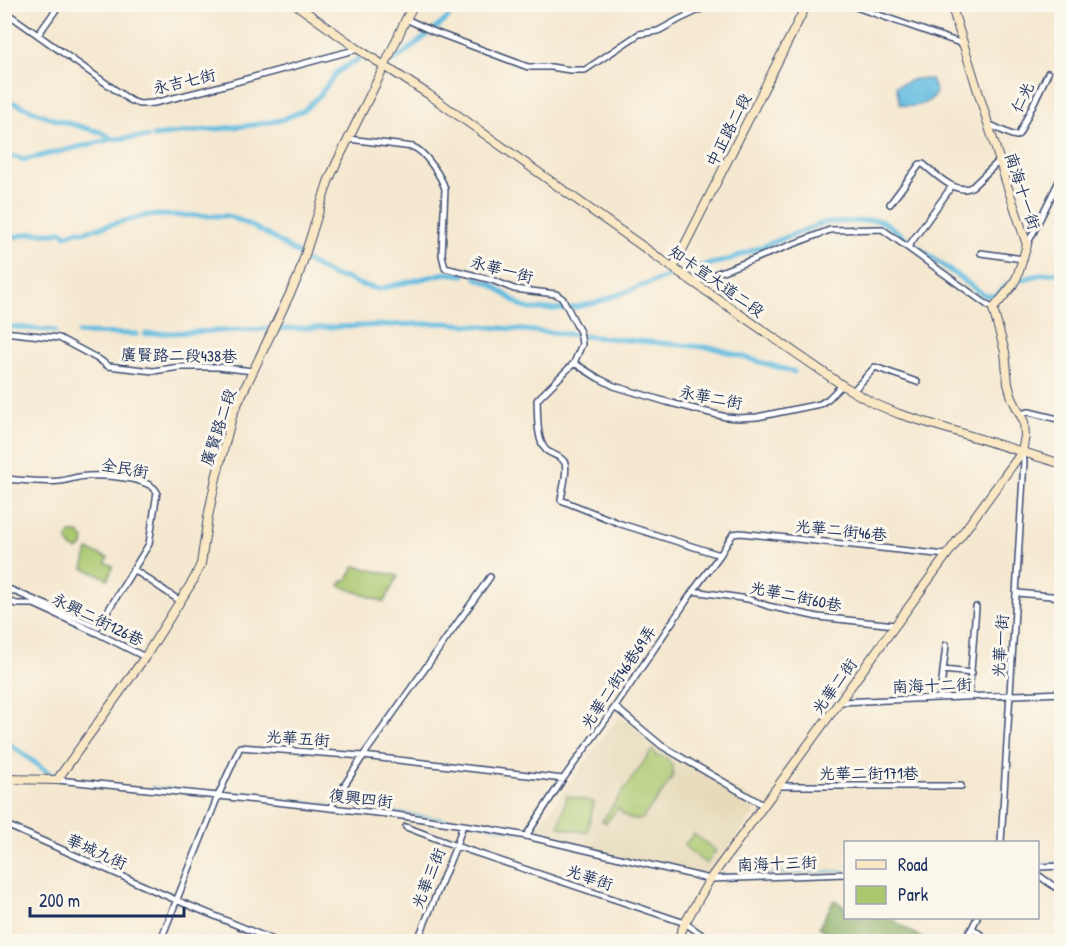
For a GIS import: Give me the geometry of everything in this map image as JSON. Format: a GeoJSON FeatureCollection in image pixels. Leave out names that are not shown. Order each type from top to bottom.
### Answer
{"type":"FeatureCollection","features":[{"type":"Feature","properties":{"kind":"street"},"geometry":{"type":"LineString","coordinates":[[38,35],[60,4]]}},
{"type":"Feature","properties":{"kind":"street","name":"知卡宣大道二段"},"geometry":{"type":"LineString","coordinates":[[295,4],[842,385],[873,403],[899,414],[1062,464]]}},
{"type":"Feature","properties":{"kind":"street","name":"廣賢路二段"},"geometry":{"type":"LineString","coordinates":[[57,780],[145,657],[201,564],[208,517],[233,413],[298,277],[328,182],[414,4]]}},
{"type":"Feature","properties":{"kind":"street"},"geometry":{"type":"LineString","coordinates":[[406,19],[528,67],[551,67],[577,71],[585,70],[639,34],[658,31],[712,4]]}},
{"type":"Feature","properties":{"kind":"street","name":"中正路二段"},"geometry":{"type":"LineString","coordinates":[[673,268],[807,4]]}},
{"type":"Feature","properties":{"kind":"street"},"geometry":{"type":"LineString","coordinates":[[847,4],[963,44]]}},
{"type":"Feature","properties":{"kind":"street","name":"南海十一街"},"geometry":{"type":"LineString","coordinates":[[951,4],[1027,245],[1017,277],[993,309]]}},
{"type":"Feature","properties":{"kind":"street","name":"永吉七街"},"geometry":{"type":"LineString","coordinates":[[4,11],[131,101],[140,104],[154,103],[206,90],[358,49]]}},
{"type":"Feature","properties":{"kind":"street","name":"仁光"},"geometry":{"type":"LineString","coordinates":[[988,124],[1012,135],[1019,134],[1048,73]]}},
{"type":"Feature","properties":{"kind":"street","name":"永華一街"},"geometry":{"type":"LineString","coordinates":[[349,139],[419,149],[442,180],[445,189],[442,255],[444,268],[492,280],[514,289],[556,294],[561,297],[582,339],[574,363]]}},
{"type":"Feature","properties":{"kind":"street"},"geometry":{"type":"LineString","coordinates":[[890,204],[920,164],[952,186],[968,189],[999,160]]}},
{"type":"Feature","properties":{"kind":"street"},"geometry":{"type":"LineString","coordinates":[[1027,245],[1062,175]]}},
{"type":"Feature","properties":{"kind":"street"},"geometry":{"type":"LineString","coordinates":[[908,247],[952,186]]}},
{"type":"Feature","properties":{"kind":"street"},"geometry":{"type":"LineString","coordinates":[[694,282],[830,230],[882,229],[993,309],[1005,352],[1008,384],[1024,422],[1025,436],[1022,452]]}},
{"type":"Feature","properties":{"kind":"street"},"geometry":{"type":"LineString","coordinates":[[981,253],[1023,260]]}},
{"type":"Feature","properties":{"kind":"street","name":"廣賢路二段438巷"},"geometry":{"type":"LineString","coordinates":[[4,332],[59,338],[108,366],[153,371],[180,367],[253,371]]}},
{"type":"Feature","properties":{"kind":"street"},"geometry":{"type":"LineString","coordinates":[[574,363],[537,400],[538,426],[543,445],[547,451],[564,462],[565,473],[561,500],[621,524],[720,555]]}},
{"type":"Feature","properties":{"kind":"street","name":"永華二街"},"geometry":{"type":"LineString","coordinates":[[574,363],[614,386],[733,418],[758,417],[820,404],[842,385]]}},
{"type":"Feature","properties":{"kind":"street"},"geometry":{"type":"LineString","coordinates":[[853,391],[876,367],[917,382]]}},
{"type":"Feature","properties":{"kind":"street"},"geometry":{"type":"LineString","coordinates":[[1020,414],[1029,412],[1062,420]]}},
{"type":"Feature","properties":{"kind":"street","name":"光華二街"},"geometry":{"type":"LineString","coordinates":[[677,942],[710,879],[1022,452]]}},
{"type":"Feature","properties":{"kind":"street","name":"光華一街"},"geometry":{"type":"LineString","coordinates":[[1001,841],[1017,593],[1024,461],[1022,452]]}},
{"type":"Feature","properties":{"kind":"street","name":"全民街"},"geometry":{"type":"LineString","coordinates":[[4,478],[59,481],[86,476],[118,477],[149,484],[157,492],[148,544],[98,627],[4,587]]}},
{"type":"Feature","properties":{"kind":"street","name":"光華二街46巷69弄"},"geometry":{"type":"LineString","coordinates":[[526,836],[733,534]]}},
{"type":"Feature","properties":{"kind":"street","name":"光華二街46巷"},"geometry":{"type":"LineString","coordinates":[[733,534],[946,555]]}},
{"type":"Feature","properties":{"kind":"street"},"geometry":{"type":"LineString","coordinates":[[133,569],[180,601]]}},
{"type":"Feature","properties":{"kind":"street"},"geometry":{"type":"LineString","coordinates":[[330,808],[363,756],[490,577]]}},
{"type":"Feature","properties":{"kind":"street","name":"光華二街60巷"},"geometry":{"type":"LineString","coordinates":[[693,591],[748,599],[818,617],[895,625]]}},
{"type":"Feature","properties":{"kind":"street"},"geometry":{"type":"LineString","coordinates":[[1017,593],[1062,597]]}},
{"type":"Feature","properties":{"kind":"street","name":"永興二街126巷"},"geometry":{"type":"LineString","coordinates":[[4,600],[17,604],[34,604],[145,657]]}},
{"type":"Feature","properties":{"kind":"street"},"geometry":{"type":"LineString","coordinates":[[969,696],[976,607]]}},
{"type":"Feature","properties":{"kind":"street"},"geometry":{"type":"LineString","coordinates":[[940,698],[946,645]]}},
{"type":"Feature","properties":{"kind":"street"},"geometry":{"type":"LineString","coordinates":[[943,670],[972,672]]}},
{"type":"Feature","properties":{"kind":"street","name":"南海十二街"},"geometry":{"type":"LineString","coordinates":[[839,702],[1062,693]]}},
{"type":"Feature","properties":{"kind":"street"},"geometry":{"type":"LineString","coordinates":[[615,707],[662,746],[763,805]]}},
{"type":"Feature","properties":{"kind":"street","name":"光華五街"},"geometry":{"type":"LineString","coordinates":[[160,942],[218,795],[240,747],[363,756],[563,779]]}},
{"type":"Feature","properties":{"kind":"street","name":"復興四街"},"geometry":{"type":"LineString","coordinates":[[4,779],[57,780],[396,815],[526,836],[710,879]]}},
{"type":"Feature","properties":{"kind":"street","name":"光華二街171巷"},"geometry":{"type":"LineString","coordinates":[[778,786],[961,786]]}},
{"type":"Feature","properties":{"kind":"street","name":"華城九街"},"geometry":{"type":"LineString","coordinates":[[4,825],[278,942]]}},
{"type":"Feature","properties":{"kind":"street","name":"光華三街"},"geometry":{"type":"LineString","coordinates":[[417,942],[463,825]]}},
{"type":"Feature","properties":{"kind":"street","name":"光華街"},"geometry":{"type":"LineString","coordinates":[[406,827],[685,923],[712,942]]}},
{"type":"Feature","properties":{"kind":"street"},"geometry":{"type":"LineString","coordinates":[[1039,867],[1062,866]]}},
{"type":"Feature","properties":{"kind":"street","name":"南海十三街"},"geometry":{"type":"LineString","coordinates":[[710,879],[844,874]]}},
{"type":"Feature","properties":{"kind":"street"},"geometry":{"type":"LineString","coordinates":[[1039,876],[1062,892]]}},
{"type":"Feature","properties":{"kind":"street"},"geometry":{"type":"LineString","coordinates":[[963,942],[976,919]]}},
{"type":"Feature","properties":{"kind":"street"},"geometry":{"type":"LineString","coordinates":[[972,928],[990,942]]}},
{"type":"Feature","properties":{"kind":"shaded area"},"geometry":{"type":"Polygon","coordinates":[[[619,716],[661,749],[754,799],[755,811],[706,879],[533,834],[619,716]]]}},
{"type":"Feature","properties":{"kind":"green space"},"geometry":{"type":"Polygon","coordinates":[[[70,533],[79,533],[84,539],[83,546],[77,550],[70,547],[67,540],[70,533]]]}},
{"type":"Feature","properties":{"kind":"green space"},"geometry":{"type":"Polygon","coordinates":[[[88,550],[108,558],[106,563],[113,566],[108,579],[83,568],[88,550]]]}},
{"type":"Feature","properties":{"kind":"green space"},"geometry":{"type":"Polygon","coordinates":[[[355,566],[398,576],[384,602],[340,586],[355,566]]]}},
{"type":"Feature","properties":{"kind":"green space"},"geometry":{"type":"Polygon","coordinates":[[[652,750],[656,753],[655,756],[667,759],[673,768],[673,774],[664,790],[642,819],[631,819],[618,808],[606,823],[602,821],[652,750]]]}},
{"type":"Feature","properties":{"kind":"green space"},"geometry":{"type":"Polygon","coordinates":[[[567,796],[594,802],[587,833],[559,827],[567,796]]]}},
{"type":"Feature","properties":{"kind":"green space"},"geometry":{"type":"Polygon","coordinates":[[[694,834],[716,851],[706,864],[684,846],[694,834]]]}},
{"type":"Feature","properties":{"kind":"green space"},"geometry":{"type":"Polygon","coordinates":[[[834,900],[844,906],[844,919],[892,919],[926,941],[822,941],[828,933],[819,927],[834,900]]]}},
{"type":"Feature","properties":{"kind":"water"},"geometry":{"type":"Polygon","coordinates":[[[915,79],[931,79],[936,93],[920,105],[900,104],[896,86],[915,79]]]}},
{"type":"Feature","properties":{"kind":"waterway"},"geometry":{"type":"LineString","coordinates":[[435,29],[448,18]]}},
{"type":"Feature","properties":{"kind":"waterway"},"geometry":{"type":"LineString","coordinates":[[394,61],[426,36]]}},
{"type":"Feature","properties":{"kind":"waterway"},"geometry":{"type":"LineString","coordinates":[[153,136],[281,120],[304,110],[319,96],[337,72],[360,58]]}},
{"type":"Feature","properties":{"kind":"waterway"},"geometry":{"type":"LineString","coordinates":[[4,104],[15,103],[50,118],[100,132],[113,139]]}},
{"type":"Feature","properties":{"kind":"waterway"},"geometry":{"type":"LineString","coordinates":[[4,158],[14,157],[23,160],[113,139],[147,137]]}},
{"type":"Feature","properties":{"kind":"waterway"},"geometry":{"type":"LineString","coordinates":[[4,239],[32,233],[61,231],[66,235],[148,215],[228,216],[256,228],[300,255]]}},
{"type":"Feature","properties":{"kind":"waterway"},"geometry":{"type":"LineString","coordinates":[[692,268],[725,261],[823,223],[877,220],[887,224],[909,241]]}},
{"type":"Feature","properties":{"kind":"waterway"},"geometry":{"type":"LineString","coordinates":[[912,243],[984,295],[996,296],[1010,282]]}},
{"type":"Feature","properties":{"kind":"waterway"},"geometry":{"type":"LineString","coordinates":[[306,261],[333,276],[379,289],[446,273],[464,275]]}},
{"type":"Feature","properties":{"kind":"waterway"},"geometry":{"type":"LineString","coordinates":[[1020,280],[1062,272]]}},
{"type":"Feature","properties":{"kind":"waterway"},"geometry":{"type":"LineString","coordinates":[[571,308],[595,303],[669,276]]}},
{"type":"Feature","properties":{"kind":"waterway"},"geometry":{"type":"LineString","coordinates":[[476,278],[491,284],[523,307],[565,309]]}},
{"type":"Feature","properties":{"kind":"waterway"},"geometry":{"type":"LineString","coordinates":[[278,329],[445,323],[579,335]]}},
{"type":"Feature","properties":{"kind":"waterway"},"geometry":{"type":"LineString","coordinates":[[4,326],[55,331]]}},
{"type":"Feature","properties":{"kind":"waterway"},"geometry":{"type":"LineString","coordinates":[[145,334],[267,329]]}},
{"type":"Feature","properties":{"kind":"waterway"},"geometry":{"type":"LineString","coordinates":[[78,333],[137,334]]}},
{"type":"Feature","properties":{"kind":"waterway"},"geometry":{"type":"LineString","coordinates":[[585,336],[714,348],[794,372]]}},
{"type":"Feature","properties":{"kind":"waterway"},"geometry":{"type":"LineString","coordinates":[[4,740],[57,779]]}},
{"type":"Feature","properties":{"kind":"waterway"},"geometry":{"type":"LineString","coordinates":[[152,787],[215,792]]}},
{"type":"Feature","properties":{"kind":"waterway"},"geometry":{"type":"LineString","coordinates":[[224,792],[328,805]]}},
{"type":"Feature","properties":{"kind":"waterway"},"geometry":{"type":"LineString","coordinates":[[335,804],[482,824],[520,832]]}},
{"type":"Feature","properties":{"kind":"waterway"},"geometry":{"type":"LineString","coordinates":[[1039,863],[1062,863]]}},
{"type":"Feature","properties":{"kind":"waterway"},"geometry":{"type":"LineString","coordinates":[[718,875],[844,871]]}}]}
